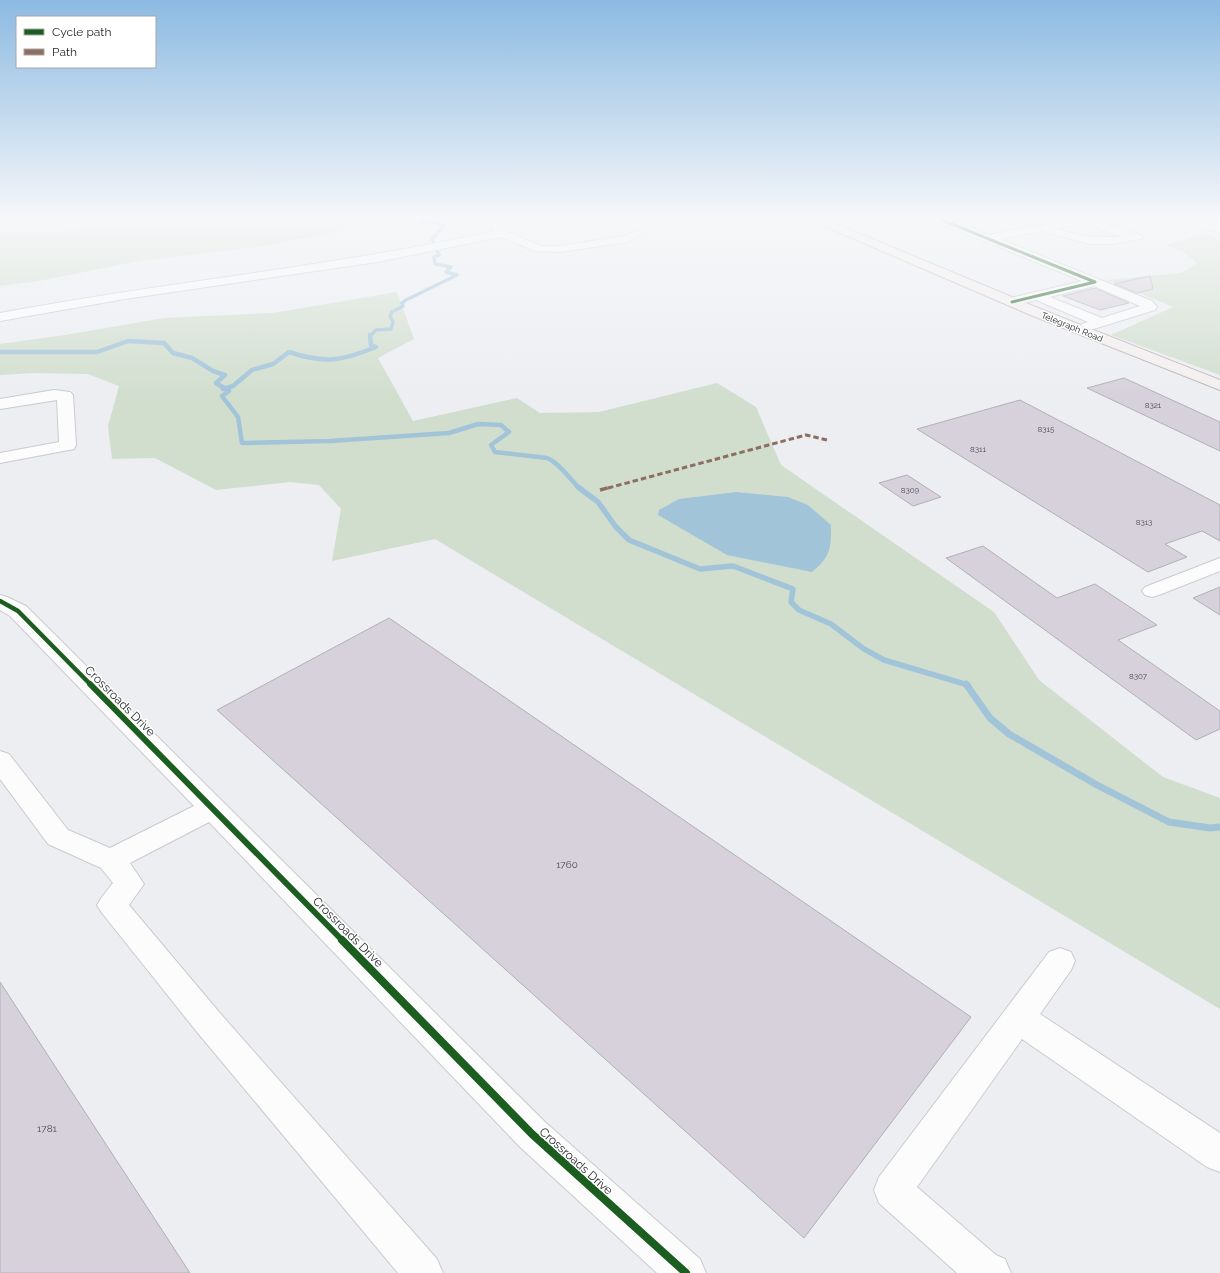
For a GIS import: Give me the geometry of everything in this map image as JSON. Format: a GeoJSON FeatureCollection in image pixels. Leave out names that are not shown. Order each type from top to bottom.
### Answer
{"type":"FeatureCollection","features":[{"type":"Feature","properties":{"kind":"main road","name":"Telegraph Road"},"geometry":{"type":"LineString","coordinates":[[954,277],[1079,330],[1220,385]]}},
{"type":"Feature","properties":{"kind":"street"},"geometry":{"type":"LineString","coordinates":[[0,317],[247,277]]}},
{"type":"Feature","properties":{"kind":"street"},"geometry":{"type":"LineString","coordinates":[[1079,330],[1150,307],[1147,304],[1085,277]]}},
{"type":"Feature","properties":{"kind":"street"},"geometry":{"type":"LineString","coordinates":[[1012,302],[1094,281]]}},
{"type":"Feature","properties":{"kind":"street"},"geometry":{"type":"LineString","coordinates":[[1037,296],[1101,323]]}},
{"type":"Feature","properties":{"kind":"street"},"geometry":{"type":"LineString","coordinates":[[0,404],[54,394],[65,395],[68,445],[0,458]]}},
{"type":"Feature","properties":{"kind":"street"},"geometry":{"type":"LineString","coordinates":[[1152,591],[1220,564]]}},
{"type":"Feature","properties":{"kind":"street","name":"Crossroads Drive"},"geometry":{"type":"LineString","coordinates":[[0,601],[18,611],[532,1134],[686,1273]]}},
{"type":"Feature","properties":{"kind":"street"},"geometry":{"type":"LineString","coordinates":[[0,760],[58,837],[111,860],[130,884],[112,905],[208,1022],[423,1273]]}},
{"type":"Feature","properties":{"kind":"street"},"geometry":{"type":"LineString","coordinates":[[111,860],[212,809]]}},
{"type":"Feature","properties":{"kind":"street"},"geometry":{"type":"LineString","coordinates":[[991,1273],[982,1269],[892,1190],[1060,961]]}},
{"type":"Feature","properties":{"kind":"street"},"geometry":{"type":"LineString","coordinates":[[1018,1018],[1220,1154]]}},
{"type":"Feature","properties":{"kind":"green space"},"geometry":{"type":"Polygon","coordinates":[[[0,277],[57,277],[39,281],[0,286],[0,277]]]}},
{"type":"Feature","properties":{"kind":"green space"},"geometry":{"type":"Polygon","coordinates":[[[1134,277],[1220,277],[1220,375],[1111,335],[1173,307],[1107,280],[1134,277]]]}},
{"type":"Feature","properties":{"kind":"green space"},"geometry":{"type":"Polygon","coordinates":[[[397,292],[414,339],[378,358],[413,421],[517,398],[540,413],[599,412],[717,383],[756,407],[781,465],[994,612],[1039,680],[1163,777],[1220,798],[1220,1009],[435,539],[332,561],[341,509],[319,485],[290,482],[216,490],[155,458],[112,459],[108,426],[119,386],[88,374],[33,373],[0,375],[0,344],[65,335],[164,318],[273,313],[397,292]]]}},
{"type":"Feature","properties":{"kind":"water"},"geometry":{"type":"Polygon","coordinates":[[[736,492],[788,497],[808,505],[831,525],[829,551],[823,561],[812,572],[727,555],[658,515],[659,510],[679,499],[736,492]]]}},
{"type":"Feature","properties":{"kind":"building"},"geometry":{"type":"Polygon","coordinates":[[[1150,277],[1153,289],[1137,293],[1114,284],[1150,277]]]}},
{"type":"Feature","properties":{"kind":"building"},"geometry":{"type":"Polygon","coordinates":[[[1095,288],[1129,303],[1100,310],[1063,296],[1095,288]]]}},
{"type":"Feature","properties":{"kind":"building"},"geometry":{"type":"Polygon","coordinates":[[[1124,378],[1220,422],[1220,451],[1087,388],[1124,378]]]}},
{"type":"Feature","properties":{"kind":"building"},"geometry":{"type":"Polygon","coordinates":[[[1020,400],[1220,505],[1220,541],[1202,531],[1165,544],[1187,557],[1148,572],[917,429],[1020,400]]]}},
{"type":"Feature","properties":{"kind":"building"},"geometry":{"type":"Polygon","coordinates":[[[907,475],[941,497],[913,506],[879,483],[907,475]]]}},
{"type":"Feature","properties":{"kind":"building"},"geometry":{"type":"Polygon","coordinates":[[[983,546],[1057,598],[1095,584],[1157,625],[1118,640],[1220,711],[1220,729],[1196,740],[946,558],[983,546]]]}},
{"type":"Feature","properties":{"kind":"building"},"geometry":{"type":"Polygon","coordinates":[[[1220,587],[1220,615],[1193,598],[1220,587]]]}},
{"type":"Feature","properties":{"kind":"building"},"geometry":{"type":"Polygon","coordinates":[[[389,618],[971,1017],[804,1238],[217,710],[389,618]]]}},
{"type":"Feature","properties":{"kind":"building"},"geometry":{"type":"Polygon","coordinates":[[[0,982],[190,1273],[0,1273],[0,982]]]}},
{"type":"Feature","properties":{"kind":"waterway"},"geometry":{"type":"LineString","coordinates":[[370,336],[376,330],[391,329],[393,322],[390,316],[392,312],[403,306],[402,303],[406,300],[452,277]]}},
{"type":"Feature","properties":{"kind":"waterway"},"geometry":{"type":"LineString","coordinates":[[225,388],[233,386],[252,370],[273,364],[289,352],[302,356],[323,359],[343,358],[364,352],[376,347],[371,345],[370,336]]}},
{"type":"Feature","properties":{"kind":"waterway"},"geometry":{"type":"LineString","coordinates":[[0,352],[97,352],[128,341],[164,343],[173,353],[192,358],[213,371],[225,375],[216,383],[225,388]]}},
{"type":"Feature","properties":{"kind":"waterway"},"geometry":{"type":"LineString","coordinates":[[225,388],[229,391],[222,396],[238,417],[242,443],[330,441],[449,433],[478,424],[501,425],[509,432],[491,445],[495,452],[547,458],[560,467],[578,487]]}},
{"type":"Feature","properties":{"kind":"waterway"},"geometry":{"type":"LineString","coordinates":[[578,487],[598,502],[616,527],[629,540],[700,569],[733,566],[793,589],[791,602],[799,610],[831,624],[864,649],[884,660],[966,685]]}},
{"type":"Feature","properties":{"kind":"waterway"},"geometry":{"type":"LineString","coordinates":[[966,685],[990,718],[1009,734],[1097,785],[1169,822],[1210,828],[1220,827]]}},
{"type":"Feature","properties":{"kind":"marked path"},"geometry":{"type":"LineString","coordinates":[[600,490],[806,435],[827,440]]}},
{"type":"Feature","properties":{"kind":"cycle path"},"geometry":{"type":"LineString","coordinates":[[1012,302],[1095,282],[1084,277]]}},
{"type":"Feature","properties":{"kind":"cycle path"},"geometry":{"type":"LineString","coordinates":[[0,601],[18,611],[532,1134],[686,1273]]}}]}
